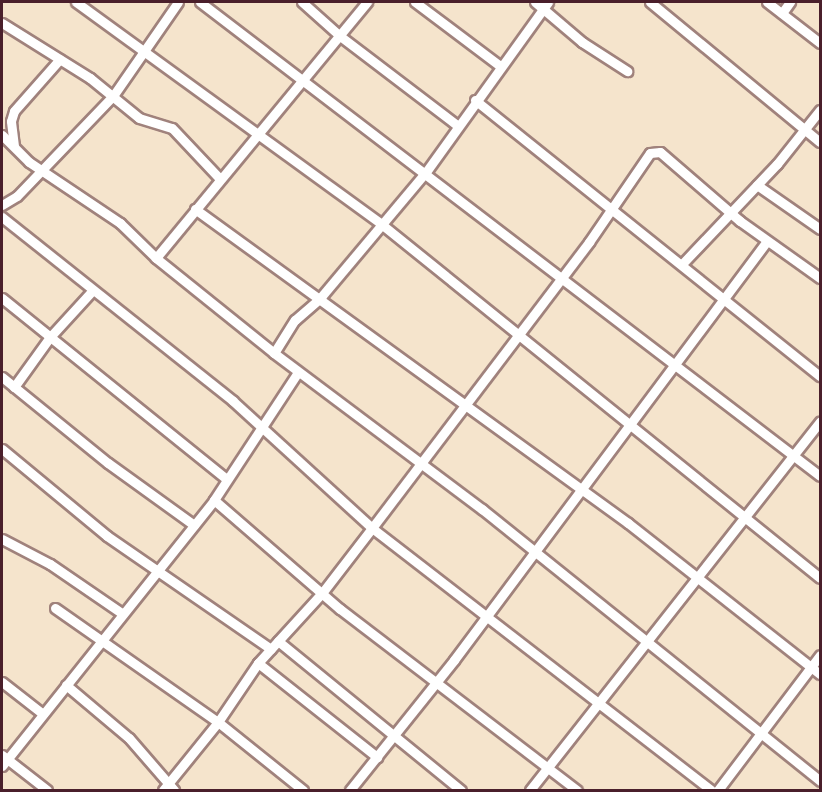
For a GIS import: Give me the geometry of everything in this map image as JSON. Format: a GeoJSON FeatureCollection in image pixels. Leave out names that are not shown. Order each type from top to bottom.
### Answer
{"type":"FeatureCollection","features":[{"type":"Feature","properties":{"kind":"street"},"geometry":{"type":"LineString","coordinates":[[76,2],[258,131],[380,223],[820,578]]}},
{"type":"Feature","properties":{"kind":"street"},"geometry":{"type":"LineString","coordinates":[[2,205],[17,196],[43,171],[113,96],[143,49],[178,2]]}},
{"type":"Feature","properties":{"kind":"street"},"geometry":{"type":"LineString","coordinates":[[200,2],[676,363],[820,476]]}},
{"type":"Feature","properties":{"kind":"street"},"geometry":{"type":"LineString","coordinates":[[302,2],[340,36],[457,125]]}},
{"type":"Feature","properties":{"kind":"street"},"geometry":{"type":"LineString","coordinates":[[156,258],[258,131],[367,2]]}},
{"type":"Feature","properties":{"kind":"street"},"geometry":{"type":"LineString","coordinates":[[416,2],[499,65]]}},
{"type":"Feature","properties":{"kind":"street"},"geometry":{"type":"LineString","coordinates":[[650,2],[820,142]]}},
{"type":"Feature","properties":{"kind":"street"},"geometry":{"type":"LineString","coordinates":[[767,2],[820,43]]}},
{"type":"Feature","properties":{"kind":"street"},"geometry":{"type":"LineString","coordinates":[[782,14],[790,2]]}},
{"type":"Feature","properties":{"kind":"street"},"geometry":{"type":"LineString","coordinates":[[274,353],[295,320],[321,297],[380,223],[426,172],[542,4],[582,42],[627,71]]}},
{"type":"Feature","properties":{"kind":"street"},"geometry":{"type":"LineString","coordinates":[[2,23],[60,59],[113,96],[139,118],[172,128],[220,179]]}},
{"type":"Feature","properties":{"kind":"street"},"geometry":{"type":"LineString","coordinates":[[15,150],[11,136],[14,111],[60,59]]}},
{"type":"Feature","properties":{"kind":"street"},"geometry":{"type":"LineString","coordinates":[[475,100],[612,211],[726,298],[820,376]]}},
{"type":"Feature","properties":{"kind":"street"},"geometry":{"type":"LineString","coordinates":[[682,264],[757,185],[820,110]]}},
{"type":"Feature","properties":{"kind":"street"},"geometry":{"type":"LineString","coordinates":[[2,135],[15,150],[43,171],[120,223],[156,258],[274,353],[535,552],[820,781]]}},
{"type":"Feature","properties":{"kind":"street"},"geometry":{"type":"LineString","coordinates":[[66,685],[129,738],[168,789],[258,663],[322,593],[612,211],[655,150],[767,241],[820,278]]}},
{"type":"Feature","properties":{"kind":"street"},"geometry":{"type":"LineString","coordinates":[[757,185],[820,229]]}},
{"type":"Feature","properties":{"kind":"street"},"geometry":{"type":"LineString","coordinates":[[195,209],[321,297],[580,489],[820,674]]}},
{"type":"Feature","properties":{"kind":"street"},"geometry":{"type":"LineString","coordinates":[[2,217],[92,291],[233,401],[372,528],[485,618],[711,790]]}},
{"type":"Feature","properties":{"kind":"street"},"geometry":{"type":"LineString","coordinates":[[350,790],[485,618],[767,241]]}},
{"type":"Feature","properties":{"kind":"street"},"geometry":{"type":"LineString","coordinates":[[14,387],[50,337],[92,291]]}},
{"type":"Feature","properties":{"kind":"street"},"geometry":{"type":"LineString","coordinates":[[2,298],[226,479]]}},
{"type":"Feature","properties":{"kind":"street"},"geometry":{"type":"LineString","coordinates":[[47,790],[3,760],[43,714],[214,500],[298,372]]}},
{"type":"Feature","properties":{"kind":"street"},"geometry":{"type":"LineString","coordinates":[[2,377],[108,463],[194,525]]}},
{"type":"Feature","properties":{"kind":"street"},"geometry":{"type":"LineString","coordinates":[[530,790],[546,767],[699,579],[820,421]]}},
{"type":"Feature","properties":{"kind":"street"},"geometry":{"type":"LineString","coordinates":[[2,449],[107,536],[274,645],[461,790]]}},
{"type":"Feature","properties":{"kind":"street"},"geometry":{"type":"LineString","coordinates":[[214,500],[322,593],[577,790]]}},
{"type":"Feature","properties":{"kind":"street"},"geometry":{"type":"LineString","coordinates":[[2,538],[50,564],[123,614]]}},
{"type":"Feature","properties":{"kind":"street"},"geometry":{"type":"LineString","coordinates":[[55,608],[218,722],[303,790]]}},
{"type":"Feature","properties":{"kind":"street"},"geometry":{"type":"LineString","coordinates":[[718,790],[820,655]]}},
{"type":"Feature","properties":{"kind":"street"},"geometry":{"type":"LineString","coordinates":[[258,663],[376,757]]}},
{"type":"Feature","properties":{"kind":"street"},"geometry":{"type":"LineString","coordinates":[[2,682],[43,714]]}}]}
